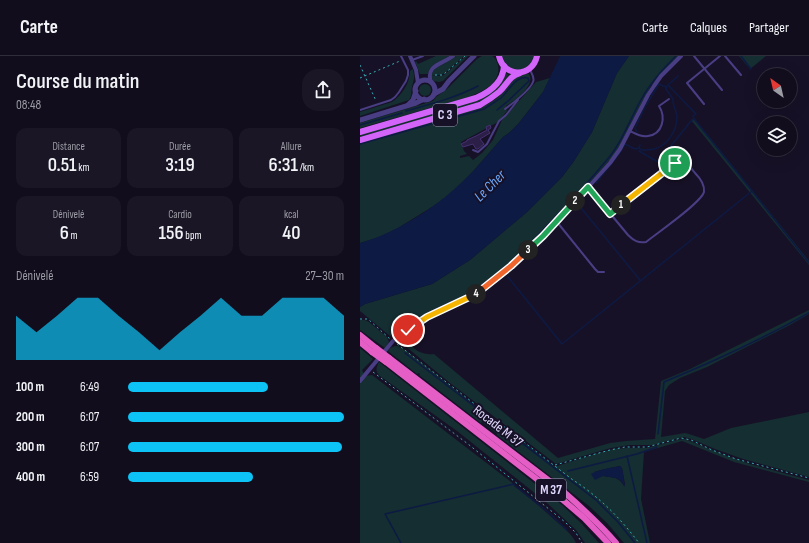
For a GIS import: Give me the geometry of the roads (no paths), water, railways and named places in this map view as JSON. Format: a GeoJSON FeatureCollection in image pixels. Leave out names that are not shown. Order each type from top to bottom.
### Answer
{"type":"FeatureCollection","features":[{"type":"Feature","properties":{"kind":"highway","name":"Rocade M 37"},"geometry":{"type":"LineString","coordinates":[[360,335],[374,350]]}},
{"type":"Feature","properties":{"kind":"highway","name":"Rocade M 37"},"geometry":{"type":"LineString","coordinates":[[360,342],[374,350],[491,440],[565,493],[587,512],[616,543]]}},
{"type":"Feature","properties":{"kind":"highway","name":"Rocade M 37"},"geometry":{"type":"LineString","coordinates":[[491,440],[556,494],[594,528],[608,543]]}},
{"type":"Feature","properties":{"kind":"highway"},"geometry":{"type":"LineString","coordinates":[[594,528],[602,543]]}},
{"type":"Feature","properties":{"kind":"main road"},"geometry":{"type":"LineString","coordinates":[[500,60],[506,68],[513,72],[520,72],[530,69],[537,56]]}},
{"type":"Feature","properties":{"kind":"main road","name":"C 3"},"geometry":{"type":"LineString","coordinates":[[360,132],[476,98],[490,90],[498,83],[502,76],[500,60]]}},
{"type":"Feature","properties":{"kind":"main road","name":"C 3"},"geometry":{"type":"LineString","coordinates":[[360,140],[480,104],[494,96],[513,76],[520,72]]}},
{"type":"Feature","properties":{"kind":"street"},"geometry":{"type":"LineString","coordinates":[[434,94],[435,89],[430,72],[433,68],[453,56]]}},
{"type":"Feature","properties":{"kind":"street"},"geometry":{"type":"LineString","coordinates":[[360,120],[430,98],[443,89],[474,56]]}},
{"type":"Feature","properties":{"kind":"street"},"geometry":{"type":"LineString","coordinates":[[360,381],[393,341],[427,317],[476,294],[511,266],[543,236],[615,155],[648,95],[658,80],[681,56]]}},
{"type":"Feature","properties":{"kind":"street"},"geometry":{"type":"LineString","coordinates":[[408,105],[413,100],[418,83],[416,70],[411,58]]}},
{"type":"Feature","properties":{"kind":"street"},"geometry":{"type":"LineString","coordinates":[[418,83],[422,80],[426,80],[439,85],[449,81]]}},
{"type":"Feature","properties":{"kind":"street"},"geometry":{"type":"LineString","coordinates":[[416,90],[419,98],[424,100]]}},
{"type":"Feature","properties":{"kind":"lane"},"geometry":{"type":"LineString","coordinates":[[360,110],[396,97],[408,75],[408,70],[401,56]]}},
{"type":"Feature","properties":{"kind":"lane"},"geometry":{"type":"LineString","coordinates":[[411,58],[423,56]]}},
{"type":"Feature","properties":{"kind":"lane"},"geometry":{"type":"LineString","coordinates":[[694,56],[722,90]]}},
{"type":"Feature","properties":{"kind":"lane"},"geometry":{"type":"LineString","coordinates":[[704,104],[687,84],[720,56]]}},
{"type":"Feature","properties":{"kind":"lane"},"geometry":{"type":"LineString","coordinates":[[726,56],[741,75]]}},
{"type":"Feature","properties":{"kind":"lane"},"geometry":{"type":"LineString","coordinates":[[473,150],[478,152],[487,144],[499,121],[506,115],[533,82],[530,69]]}},
{"type":"Feature","properties":{"kind":"lane"},"geometry":{"type":"LineString","coordinates":[[629,130],[641,136],[648,136],[655,133],[663,122],[663,114],[660,106],[669,99]]}},
{"type":"Feature","properties":{"kind":"lane"},"geometry":{"type":"LineString","coordinates":[[505,109],[518,100]]}},
{"type":"Feature","properties":{"kind":"lane"},"geometry":{"type":"LineString","coordinates":[[588,187],[610,214],[633,241],[639,243],[646,242],[693,205],[704,193],[703,183],[691,167],[679,162],[675,163],[610,214]]}},
{"type":"Feature","properties":{"kind":"lane"},"geometry":{"type":"LineString","coordinates":[[556,221],[595,269],[598,272],[604,272]]}},
{"type":"Feature","properties":{"kind":"water","name":"Le Cher"},"geometry":{"type":"Polygon","coordinates":[[[560,56],[629,56],[617,73],[592,132],[562,177],[527,212],[470,260],[432,284],[365,304],[360,307],[360,243],[404,225],[432,207],[457,187],[503,137],[519,123],[543,92],[560,56]]]}},
{"type":"Feature","properties":{"kind":"water"},"geometry":{"type":"Polygon","coordinates":[[[620,466],[622,468],[625,487],[621,481],[616,478],[603,476],[595,480],[591,474],[594,472],[620,466]]]}},
{"type":"Feature","properties":{"kind":"waterway"},"geometry":{"type":"LineString","coordinates":[[399,331],[424,315],[474,291],[500,271],[529,244],[576,195],[612,154],[649,87],[676,56]]}},
{"type":"Feature","properties":{"kind":"waterway"},"geometry":{"type":"LineString","coordinates":[[741,56],[751,69]]}},
{"type":"Feature","properties":{"kind":"waterway"},"geometry":{"type":"LineString","coordinates":[[668,85],[678,76]]}},
{"type":"Feature","properties":{"kind":"waterway"},"geometry":{"type":"LineString","coordinates":[[360,144],[484,109],[501,98],[516,81],[524,77],[528,78],[529,81],[497,110]]}},
{"type":"Feature","properties":{"kind":"waterway"},"geometry":{"type":"LineString","coordinates":[[637,132],[635,128],[646,105],[659,84],[666,87]]}},
{"type":"Feature","properties":{"kind":"waterway"},"geometry":{"type":"LineString","coordinates":[[640,145],[639,148],[641,150],[654,149],[663,145],[673,132],[677,122],[677,115],[673,104],[673,99],[666,89],[668,85],[696,114],[693,116],[694,119],[752,191]]}},
{"type":"Feature","properties":{"kind":"waterway"},"geometry":{"type":"LineString","coordinates":[[406,111],[452,97],[478,86]]}},
{"type":"Feature","properties":{"kind":"waterway"},"geometry":{"type":"LineString","coordinates":[[360,125],[402,113]]}},
{"type":"Feature","properties":{"kind":"waterway"},"geometry":{"type":"LineString","coordinates":[[639,151],[658,162],[694,119]]}},
{"type":"Feature","properties":{"kind":"waterway"},"geometry":{"type":"LineString","coordinates":[[596,183],[625,144],[635,149],[639,148]]}},
{"type":"Feature","properties":{"kind":"waterway"},"geometry":{"type":"LineString","coordinates":[[508,277],[562,344],[752,191],[809,263]]}},
{"type":"Feature","properties":{"kind":"waterway"},"geometry":{"type":"LineString","coordinates":[[562,219],[577,203],[640,280]]}},
{"type":"Feature","properties":{"kind":"waterway"},"geometry":{"type":"LineString","coordinates":[[658,434],[664,382],[737,350],[809,313]]}},
{"type":"Feature","properties":{"kind":"waterway"},"geometry":{"type":"LineString","coordinates":[[405,353],[596,500],[618,522],[635,543]]}},
{"type":"Feature","properties":{"kind":"waterway"},"geometry":{"type":"LineString","coordinates":[[568,471],[637,454],[657,447]]}},
{"type":"Feature","properties":{"kind":"waterway"},"geometry":{"type":"LineString","coordinates":[[627,456],[647,543]]}},
{"type":"Feature","properties":{"kind":"waterway"},"geometry":{"type":"LineString","coordinates":[[513,484],[548,512],[567,530]]}},
{"type":"Feature","properties":{"kind":"waterway"},"geometry":{"type":"LineString","coordinates":[[401,543],[385,514],[514,484]]}}]}
